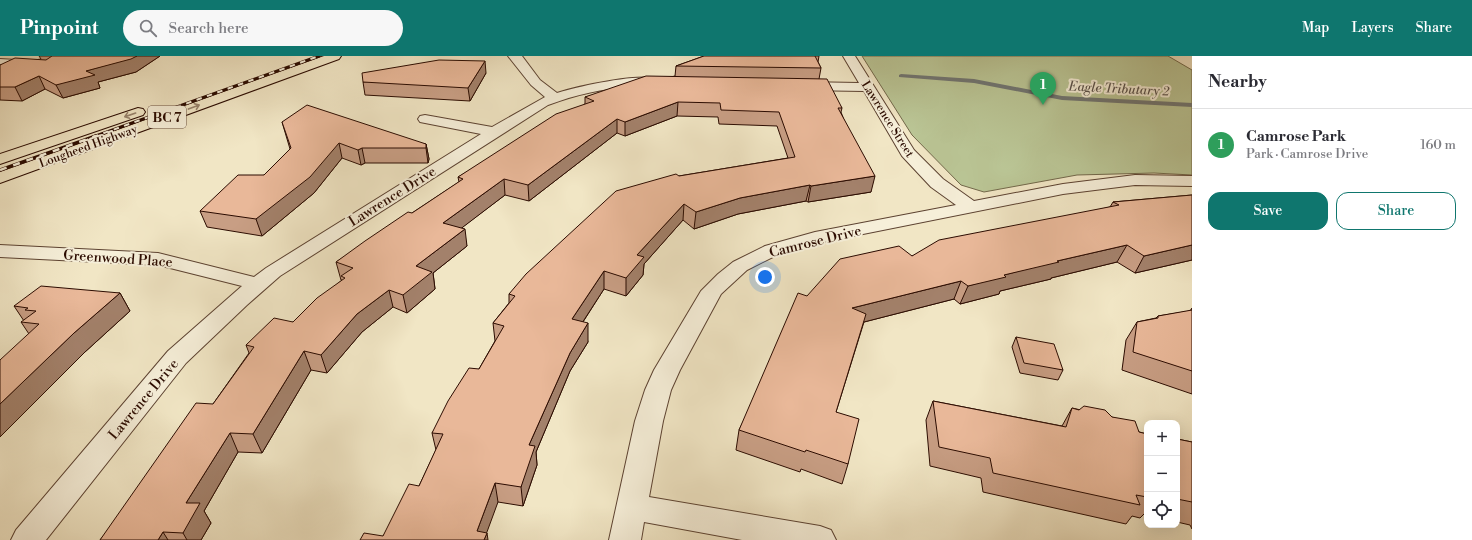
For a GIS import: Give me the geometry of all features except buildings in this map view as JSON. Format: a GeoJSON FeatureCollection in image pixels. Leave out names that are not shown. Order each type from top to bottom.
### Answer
{"type":"FeatureCollection","features":[{"type":"Feature","properties":{"kind":"main road"},"geometry":{"type":"LineString","coordinates":[[201,90],[299,56]]}},
{"type":"Feature","properties":{"kind":"main road","name":"Lougheed Highway"},"geometry":{"type":"LineString","coordinates":[[0,178],[335,56]]}},
{"type":"Feature","properties":{"kind":"main road","name":"Lougheed Highway"},"geometry":{"type":"LineString","coordinates":[[0,159],[149,108]]}},
{"type":"Feature","properties":{"kind":"street"},"geometry":{"type":"LineString","coordinates":[[514,56],[519,59],[529,76],[543,91],[555,97]]}},
{"type":"Feature","properties":{"kind":"street","name":"Lawrence Street"},"geometry":{"type":"LineString","coordinates":[[849,56],[908,153],[918,165],[937,182],[971,207]]}},
{"type":"Feature","properties":{"kind":"street"},"geometry":{"type":"LineString","coordinates":[[1,63],[44,66]]}},
{"type":"Feature","properties":{"kind":"street","name":"Lawrence Drive"},"geometry":{"type":"LineString","coordinates":[[27,540],[177,357],[200,334],[258,284],[298,255],[542,102],[555,97],[604,85],[673,82]]}},
{"type":"Feature","properties":{"kind":"street"},"geometry":{"type":"LineString","coordinates":[[782,85],[868,87]]}},
{"type":"Feature","properties":{"kind":"street"},"geometry":{"type":"LineString","coordinates":[[425,120],[493,132]]}},
{"type":"Feature","properties":{"kind":"street","name":"Camrose Drive"},"geometry":{"type":"LineString","coordinates":[[625,540],[649,421],[658,390],[667,370],[709,298],[725,278],[756,257],[794,243],[1088,185],[1153,180],[1192,181]]}},
{"type":"Feature","properties":{"kind":"street","name":"Greenwood Place"},"geometry":{"type":"LineString","coordinates":[[0,252],[158,259],[258,284]]}},
{"type":"Feature","properties":{"kind":"street"},"geometry":{"type":"LineString","coordinates":[[632,508],[820,540]]}},
{"type":"Feature","properties":{"kind":"green space"},"geometry":{"type":"Polygon","coordinates":[[[862,56],[1168,56],[1192,70],[1192,175],[1154,173],[1077,175],[984,192],[961,185],[912,135],[862,56]]]}},
{"type":"Feature","properties":{"kind":"waterway","name":"Eagle Tributary 2"},"geometry":{"type":"LineString","coordinates":[[901,76],[974,81],[1062,98],[1192,105]]}},
{"type":"Feature","properties":{"kind":"railway"},"geometry":{"type":"LineString","coordinates":[[93,137],[319,56]]}},
{"type":"Feature","properties":{"kind":"railway"},"geometry":{"type":"LineString","coordinates":[[0,170],[96,136]]}},
{"type":"Feature","properties":{"kind":"place","name":"Camrose Park"},"geometry":{"type":"Point","coordinates":[1043,105]}}]}
